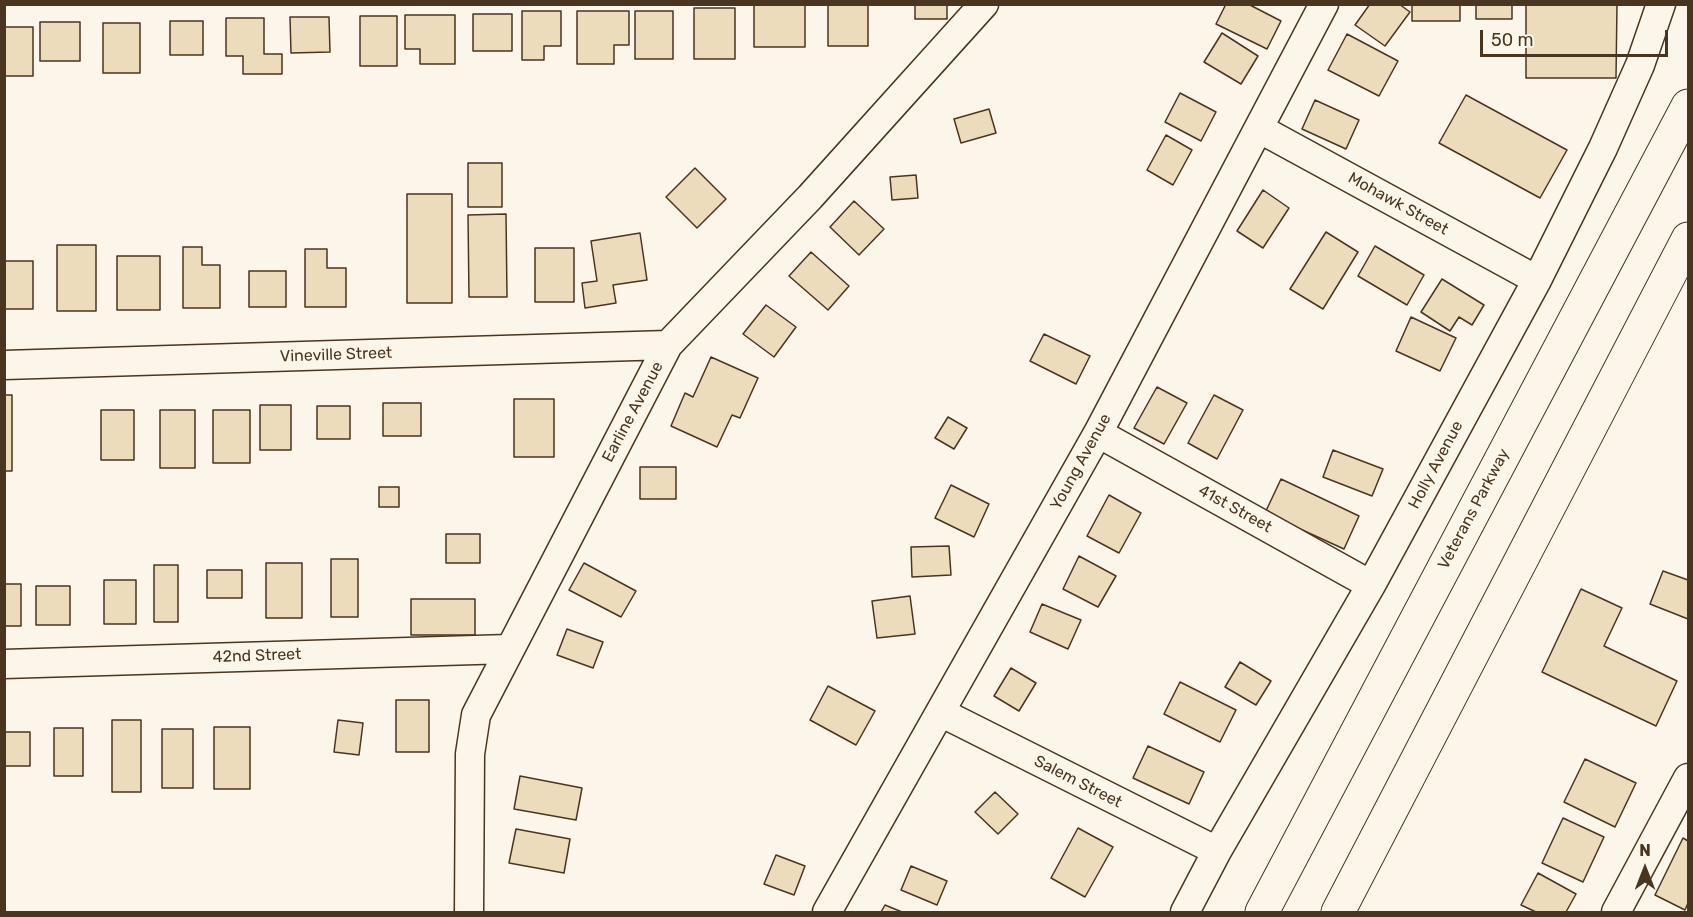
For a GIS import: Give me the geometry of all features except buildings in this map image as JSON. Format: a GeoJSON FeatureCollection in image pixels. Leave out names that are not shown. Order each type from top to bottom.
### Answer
{"type":"FeatureCollection","features":[{"type":"Feature","properties":{"kind":"main road","name":"Veterans Parkway"},"geometry":{"type":"LineString","coordinates":[[1262,912],[1689,106]]}},
{"type":"Feature","properties":{"kind":"main road"},"geometry":{"type":"LineString","coordinates":[[1338,912],[1689,239]]}},
{"type":"Feature","properties":{"kind":"street","name":"Earline Avenue"},"geometry":{"type":"LineString","coordinates":[[470,912],[470,754],[477,714],[668,345],[810,197],[984,4]]}},
{"type":"Feature","properties":{"kind":"street","name":"Young Avenue"},"geometry":{"type":"LineString","coordinates":[[827,912],[1098,433],[1324,4]]}},
{"type":"Feature","properties":{"kind":"street","name":"Holly Avenue"},"geometry":{"type":"LineString","coordinates":[[1185,912],[1217,851],[1371,585],[1537,280],[1603,148],[1640,65],[1661,4]]}},
{"type":"Feature","properties":{"kind":"street","name":"Mohawk Street"},"geometry":{"type":"LineString","coordinates":[[1260,129],[1537,280]]}},
{"type":"Feature","properties":{"kind":"street","name":"Vineville Street"},"geometry":{"type":"LineString","coordinates":[[4,364],[668,345]]}},
{"type":"Feature","properties":{"kind":"street","name":"41st Street"},"geometry":{"type":"LineString","coordinates":[[1098,433],[1371,585]]}},
{"type":"Feature","properties":{"kind":"street","name":"42nd Street"},"geometry":{"type":"LineString","coordinates":[[4,664],[509,649]]}},
{"type":"Feature","properties":{"kind":"street","name":"Salem Street"},"geometry":{"type":"LineString","coordinates":[[940,712],[1217,851]]}},
{"type":"Feature","properties":{"kind":"street"},"geometry":{"type":"LineString","coordinates":[[1616,912],[1688,779]]}}]}
